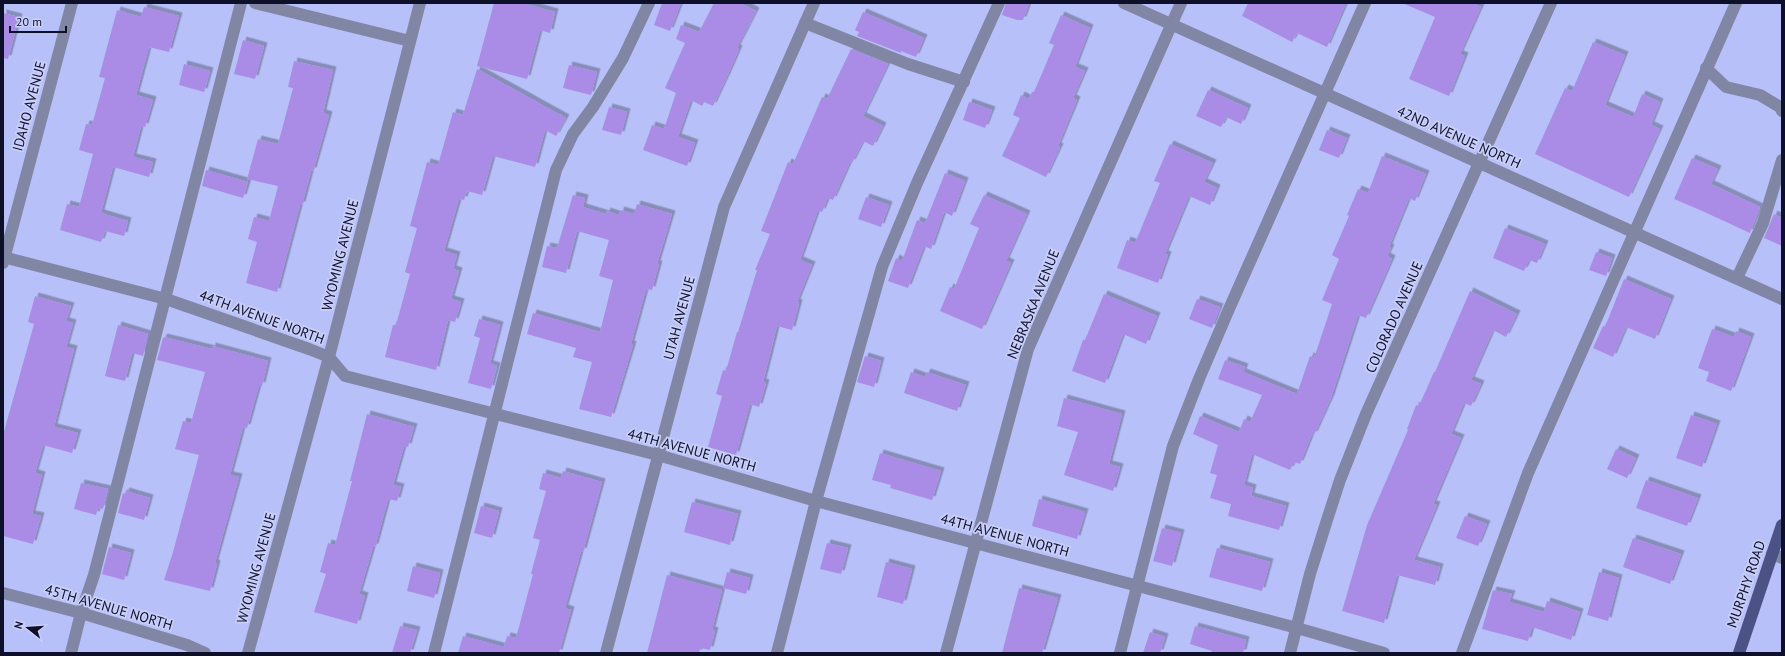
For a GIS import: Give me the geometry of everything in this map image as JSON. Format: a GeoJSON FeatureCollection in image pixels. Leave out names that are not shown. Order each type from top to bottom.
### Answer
{"type":"FeatureCollection","features":[{"type":"Feature","properties":{"kind":"main road","name":"MURPHY ROAD"},"geometry":{"type":"LineString","coordinates":[[1739,653],[1777,556],[1782,525]]}},
{"type":"Feature","properties":{"kind":"street","name":"IDAHO AVENUE"},"geometry":{"type":"LineString","coordinates":[[4,259],[72,3]]}},
{"type":"Feature","properties":{"kind":"street"},"geometry":{"type":"LineString","coordinates":[[71,653],[81,613],[94,575],[241,3]]}},
{"type":"Feature","properties":{"kind":"street"},"geometry":{"type":"LineString","coordinates":[[255,3],[410,41]]}},
{"type":"Feature","properties":{"kind":"street","name":"WYOMING AVENUE"},"geometry":{"type":"LineString","coordinates":[[248,653],[329,357],[420,3]]}},
{"type":"Feature","properties":{"kind":"street"},"geometry":{"type":"LineString","coordinates":[[434,653],[556,170],[573,134],[593,107],[622,58],[649,3]]}},
{"type":"Feature","properties":{"kind":"street","name":"UTAH AVENUE"},"geometry":{"type":"LineString","coordinates":[[606,653],[724,207],[814,3]]}},
{"type":"Feature","properties":{"kind":"street"},"geometry":{"type":"LineString","coordinates":[[777,653],[816,500],[882,267],[917,183],[999,3]]}},
{"type":"Feature","properties":{"kind":"street","name":"42ND AVENUE NORTH"},"geometry":{"type":"LineString","coordinates":[[1124,3],[1782,299]]}},
{"type":"Feature","properties":{"kind":"street","name":"NEBRASKA AVENUE"},"geometry":{"type":"LineString","coordinates":[[946,653],[1028,349],[1181,3]]}},
{"type":"Feature","properties":{"kind":"street"},"geometry":{"type":"LineString","coordinates":[[1120,653],[1173,446],[1214,344],[1365,3]]}},
{"type":"Feature","properties":{"kind":"street","name":"COLORADO AVENUE"},"geometry":{"type":"LineString","coordinates":[[1290,653],[1310,574],[1340,480],[1366,414],[1551,3]]}},
{"type":"Feature","properties":{"kind":"street"},"geometry":{"type":"LineString","coordinates":[[1462,653],[1528,474],[1736,3]]}},
{"type":"Feature","properties":{"kind":"street"},"geometry":{"type":"LineString","coordinates":[[805,22],[908,64],[964,82]]}},
{"type":"Feature","properties":{"kind":"street"},"geometry":{"type":"LineString","coordinates":[[1706,68],[1726,87],[1760,95],[1780,107],[1782,111]]}},
{"type":"Feature","properties":{"kind":"street"},"geometry":{"type":"LineString","coordinates":[[1737,278],[1763,223],[1782,160]]}},
{"type":"Feature","properties":{"kind":"street","name":"44TH AVENUE NORTH"},"geometry":{"type":"LineString","coordinates":[[4,259],[166,299],[329,357],[345,376],[658,455],[816,500],[1137,585],[1384,653]]}},
{"type":"Feature","properties":{"kind":"street","name":"45TH AVENUE NORTH"},"geometry":{"type":"LineString","coordinates":[[3,592],[81,613],[187,645],[205,653]]}},
{"type":"Feature","properties":{"kind":"building"},"geometry":{"type":"Polygon","coordinates":[[[494,3],[522,3],[555,12],[550,33],[540,30],[527,79],[477,66],[494,3]]]}},
{"type":"Feature","properties":{"kind":"building"},"geometry":{"type":"Polygon","coordinates":[[[662,3],[681,3],[670,31],[654,25],[662,3]]]}},
{"type":"Feature","properties":{"kind":"building"},"geometry":{"type":"Polygon","coordinates":[[[714,3],[740,3],[756,11],[737,48],[739,49],[713,106],[704,102],[702,106],[691,100],[678,137],[695,143],[687,166],[643,150],[652,125],[664,129],[676,93],[665,88],[685,43],[676,39],[681,25],[699,32],[714,3]]]}},
{"type":"Feature","properties":{"kind":"building"},"geometry":{"type":"Polygon","coordinates":[[[1006,3],[1029,3],[1023,20],[1017,20],[1002,15],[1006,3]]]}},
{"type":"Feature","properties":{"kind":"building"},"geometry":{"type":"Polygon","coordinates":[[[1248,3],[1346,3],[1327,47],[1297,33],[1292,42],[1242,16],[1248,3]]]}},
{"type":"Feature","properties":{"kind":"building"},"geometry":{"type":"Polygon","coordinates":[[[1402,3],[1472,3],[1481,7],[1460,54],[1465,56],[1449,96],[1409,79],[1435,17],[1402,3]]]}},
{"type":"Feature","properties":{"kind":"building"},"geometry":{"type":"Polygon","coordinates":[[[144,7],[179,16],[169,52],[149,47],[136,95],[153,100],[145,127],[141,126],[133,157],[153,162],[149,177],[113,167],[101,213],[128,221],[124,236],[105,231],[101,242],[60,230],[67,204],[79,207],[93,154],[79,150],[86,124],[92,125],[105,78],[99,77],[117,10],[141,17],[144,7]]]}},
{"type":"Feature","properties":{"kind":"building"},"geometry":{"type":"Polygon","coordinates":[[[863,12],[924,38],[916,57],[901,51],[901,53],[857,36],[859,32],[855,30],[863,12]]]}},
{"type":"Feature","properties":{"kind":"building"},"geometry":{"type":"Polygon","coordinates":[[[3,13],[19,17],[8,59],[3,58],[3,13]]]}},
{"type":"Feature","properties":{"kind":"building"},"geometry":{"type":"Polygon","coordinates":[[[1061,15],[1090,28],[1075,67],[1085,71],[1073,98],[1077,100],[1058,146],[1060,147],[1046,177],[1002,156],[1020,118],[1013,115],[1021,95],[1029,99],[1032,92],[1034,92],[1054,45],[1049,43],[1061,15]]]}},
{"type":"Feature","properties":{"kind":"building"},"geometry":{"type":"Polygon","coordinates":[[[243,40],[264,46],[255,79],[234,74],[243,40]]]}},
{"type":"Feature","properties":{"kind":"building"},"geometry":{"type":"Polygon","coordinates":[[[1593,42],[1625,55],[1605,105],[1633,117],[1642,94],[1660,102],[1651,125],[1660,129],[1629,197],[1535,154],[1565,88],[1572,91],[1593,42]]]}},
{"type":"Feature","properties":{"kind":"building"},"geometry":{"type":"Polygon","coordinates":[[[851,49],[888,64],[863,116],[883,126],[873,146],[863,141],[852,163],[850,162],[833,200],[828,198],[822,212],[818,210],[800,260],[812,265],[797,302],[799,303],[792,330],[777,326],[763,382],[766,383],[759,407],[750,404],[736,455],[708,447],[722,396],[716,394],[723,370],[726,371],[757,270],[755,270],[770,234],[761,231],[788,162],[793,164],[822,97],[827,99],[851,49]]]}},
{"type":"Feature","properties":{"kind":"building"},"geometry":{"type":"Polygon","coordinates":[[[294,61],[333,70],[323,113],[329,115],[313,171],[311,171],[302,205],[300,205],[277,292],[246,283],[257,242],[248,239],[254,217],[269,221],[278,186],[247,179],[258,139],[278,144],[293,88],[288,87],[294,61]]]}},
{"type":"Feature","properties":{"kind":"building"},"geometry":{"type":"Polygon","coordinates":[[[184,64],[210,71],[204,92],[179,85],[184,64]]]}},
{"type":"Feature","properties":{"kind":"building"},"geometry":{"type":"Polygon","coordinates":[[[569,65],[597,72],[591,95],[563,88],[569,65]]]}},
{"type":"Feature","properties":{"kind":"building"},"geometry":{"type":"Polygon","coordinates":[[[477,69],[566,118],[556,136],[545,130],[535,167],[493,156],[482,195],[467,191],[464,200],[459,199],[444,251],[457,255],[453,269],[459,271],[451,299],[461,302],[455,322],[448,320],[436,370],[385,357],[393,325],[396,325],[410,274],[405,272],[417,228],[410,226],[427,162],[438,165],[453,112],[463,115],[477,69]]]}},
{"type":"Feature","properties":{"kind":"building"},"geometry":{"type":"Polygon","coordinates":[[[1208,90],[1248,108],[1241,124],[1226,117],[1221,127],[1196,116],[1208,90]]]}},
{"type":"Feature","properties":{"kind":"building"},"geometry":{"type":"Polygon","coordinates":[[[969,102],[992,110],[985,128],[963,120],[969,102]]]}},
{"type":"Feature","properties":{"kind":"building"},"geometry":{"type":"Polygon","coordinates":[[[609,107],[627,112],[621,135],[602,130],[609,107]]]}},
{"type":"Feature","properties":{"kind":"building"},"geometry":{"type":"Polygon","coordinates":[[[1327,130],[1347,138],[1339,158],[1319,150],[1327,130]]]}},
{"type":"Feature","properties":{"kind":"building"},"geometry":{"type":"Polygon","coordinates":[[[1170,144],[1213,163],[1204,182],[1217,188],[1210,205],[1189,196],[1165,254],[1168,255],[1158,283],[1117,268],[1127,240],[1135,243],[1160,183],[1154,181],[1170,144]]]}},
{"type":"Feature","properties":{"kind":"building"},"geometry":{"type":"Polygon","coordinates":[[[1382,156],[1426,174],[1415,201],[1409,198],[1389,247],[1391,248],[1387,256],[1392,259],[1366,318],[1358,315],[1331,398],[1314,435],[1312,434],[1300,464],[1294,462],[1290,470],[1252,454],[1244,485],[1253,488],[1251,496],[1286,506],[1279,530],[1228,516],[1231,504],[1210,498],[1217,475],[1210,473],[1218,445],[1193,434],[1200,416],[1239,432],[1244,419],[1250,422],[1262,395],[1218,379],[1225,360],[1245,367],[1243,372],[1297,394],[1310,356],[1314,358],[1332,304],[1322,300],[1339,259],[1332,255],[1349,216],[1347,215],[1358,189],[1368,193],[1382,156]]]}},
{"type":"Feature","properties":{"kind":"building"},"geometry":{"type":"Polygon","coordinates":[[[1692,158],[1718,169],[1711,184],[1760,207],[1750,233],[1674,199],[1692,158]]]}},
{"type":"Feature","properties":{"kind":"building"},"geometry":{"type":"Polygon","coordinates":[[[206,170],[248,182],[243,198],[202,186],[206,170]]]}},
{"type":"Feature","properties":{"kind":"building"},"geometry":{"type":"Polygon","coordinates":[[[945,173],[965,181],[952,216],[944,212],[931,249],[924,246],[908,288],[888,281],[896,258],[902,261],[917,220],[925,223],[945,173]]]}},
{"type":"Feature","properties":{"kind":"building"},"geometry":{"type":"Polygon","coordinates":[[[573,195],[585,198],[583,207],[606,214],[607,211],[619,215],[621,210],[634,214],[637,204],[672,214],[657,264],[659,264],[652,290],[646,289],[631,344],[633,345],[611,417],[579,409],[592,362],[573,357],[576,348],[527,334],[533,313],[600,332],[613,280],[599,276],[609,240],[577,231],[566,273],[542,267],[547,246],[557,248],[573,195]]]}},
{"type":"Feature","properties":{"kind":"building"},"geometry":{"type":"Polygon","coordinates":[[[984,195],[1027,214],[1006,261],[1011,263],[982,329],[940,311],[950,287],[954,289],[979,228],[970,224],[984,195]]]}},
{"type":"Feature","properties":{"kind":"building"},"geometry":{"type":"Polygon","coordinates":[[[866,197],[889,205],[881,227],[858,219],[866,197]]]}},
{"type":"Feature","properties":{"kind":"building"},"geometry":{"type":"Polygon","coordinates":[[[1774,214],[1782,218],[1782,246],[1764,238],[1774,214]]]}},
{"type":"Feature","properties":{"kind":"building"},"geometry":{"type":"Polygon","coordinates":[[[1505,228],[1545,244],[1537,263],[1529,260],[1524,271],[1493,258],[1505,228]]]}},
{"type":"Feature","properties":{"kind":"building"},"geometry":{"type":"Polygon","coordinates":[[[1596,252],[1612,258],[1606,276],[1589,270],[1596,252]]]}},
{"type":"Feature","properties":{"kind":"building"},"geometry":{"type":"Polygon","coordinates":[[[1624,279],[1671,299],[1655,339],[1626,327],[1613,357],[1593,348],[1603,326],[1605,327],[1624,279]]]}},
{"type":"Feature","properties":{"kind":"building"},"geometry":{"type":"Polygon","coordinates":[[[1470,291],[1517,314],[1506,337],[1493,330],[1471,380],[1481,384],[1471,406],[1464,403],[1451,434],[1461,438],[1433,504],[1437,505],[1414,560],[1440,567],[1435,585],[1397,575],[1384,623],[1342,611],[1367,525],[1408,430],[1407,429],[1416,405],[1419,406],[1470,291]]]}},
{"type":"Feature","properties":{"kind":"building"},"geometry":{"type":"Polygon","coordinates":[[[1104,294],[1157,316],[1146,344],[1123,334],[1105,383],[1072,371],[1083,340],[1085,340],[1104,294]]]}},
{"type":"Feature","properties":{"kind":"building"},"geometry":{"type":"Polygon","coordinates":[[[35,296],[71,306],[66,321],[73,323],[66,347],[74,349],[54,427],[78,433],[72,453],[43,445],[35,473],[42,475],[32,514],[41,516],[33,544],[3,536],[3,435],[34,324],[28,322],[35,296]]]}},
{"type":"Feature","properties":{"kind":"building"},"geometry":{"type":"Polygon","coordinates":[[[1197,299],[1220,307],[1212,328],[1189,319],[1197,299]]]}},
{"type":"Feature","properties":{"kind":"building"},"geometry":{"type":"Polygon","coordinates":[[[479,319],[500,325],[490,364],[497,366],[491,389],[468,383],[480,338],[474,336],[479,319]]]}},
{"type":"Feature","properties":{"kind":"building"},"geometry":{"type":"Polygon","coordinates":[[[118,325],[148,334],[143,356],[132,353],[125,381],[105,376],[118,325]]]}},
{"type":"Feature","properties":{"kind":"building"},"geometry":{"type":"Polygon","coordinates":[[[1712,329],[1734,337],[1736,331],[1751,337],[1731,391],[1706,381],[1709,372],[1698,368],[1712,329]]]}},
{"type":"Feature","properties":{"kind":"building"},"geometry":{"type":"Polygon","coordinates":[[[164,337],[212,349],[212,346],[268,361],[262,386],[259,385],[247,428],[243,427],[230,475],[239,477],[215,563],[217,564],[210,591],[164,580],[199,455],[175,449],[183,421],[191,423],[205,372],[157,360],[164,337]]]}},
{"type":"Feature","properties":{"kind":"building"},"geometry":{"type":"Polygon","coordinates":[[[865,356],[881,361],[874,387],[857,382],[865,356]]]}},
{"type":"Feature","properties":{"kind":"building"},"geometry":{"type":"Polygon","coordinates":[[[911,372],[925,377],[927,372],[966,385],[957,411],[904,393],[911,372]]]}},
{"type":"Feature","properties":{"kind":"building"},"geometry":{"type":"Polygon","coordinates":[[[1064,398],[1122,414],[1109,464],[1120,467],[1113,491],[1064,475],[1078,432],[1057,426],[1064,398]]]}},
{"type":"Feature","properties":{"kind":"building"},"geometry":{"type":"Polygon","coordinates":[[[367,414],[414,427],[408,447],[404,446],[393,485],[401,487],[397,501],[388,499],[375,547],[373,547],[359,594],[365,596],[357,624],[314,612],[326,574],[320,572],[328,543],[335,545],[352,481],[350,481],[367,414]]]}},
{"type":"Feature","properties":{"kind":"building"},"geometry":{"type":"Polygon","coordinates":[[[1691,415],[1717,424],[1702,467],[1676,458],[1691,415]]]}},
{"type":"Feature","properties":{"kind":"building"},"geometry":{"type":"Polygon","coordinates":[[[1616,449],[1636,458],[1627,478],[1607,469],[1616,449]]]}},
{"type":"Feature","properties":{"kind":"building"},"geometry":{"type":"Polygon","coordinates":[[[880,453],[941,471],[932,500],[890,488],[891,485],[872,480],[880,453]]]}},
{"type":"Feature","properties":{"kind":"building"},"geometry":{"type":"Polygon","coordinates":[[[563,471],[602,482],[583,552],[581,551],[565,608],[571,610],[559,653],[458,653],[463,636],[504,647],[507,636],[516,638],[533,574],[531,574],[540,540],[533,538],[546,491],[539,489],[543,473],[561,478],[563,471]]]}},
{"type":"Feature","properties":{"kind":"building"},"geometry":{"type":"Polygon","coordinates":[[[1646,480],[1698,498],[1687,526],[1636,508],[1646,480]]]}},
{"type":"Feature","properties":{"kind":"building"},"geometry":{"type":"Polygon","coordinates":[[[81,483],[108,489],[103,509],[98,508],[96,515],[74,509],[81,483]]]}},
{"type":"Feature","properties":{"kind":"building"},"geometry":{"type":"Polygon","coordinates":[[[126,491],[150,498],[144,520],[118,513],[123,493],[125,494],[126,491]]]}},
{"type":"Feature","properties":{"kind":"building"},"geometry":{"type":"Polygon","coordinates":[[[1039,499],[1085,512],[1077,539],[1032,526],[1039,499]]]}},
{"type":"Feature","properties":{"kind":"building"},"geometry":{"type":"Polygon","coordinates":[[[692,502],[738,514],[730,545],[684,532],[692,502]]]}},
{"type":"Feature","properties":{"kind":"building"},"geometry":{"type":"Polygon","coordinates":[[[481,506],[499,511],[492,538],[474,533],[481,506]]]}},
{"type":"Feature","properties":{"kind":"building"},"geometry":{"type":"Polygon","coordinates":[[[1465,516],[1487,524],[1478,546],[1456,538],[1465,516]]]}},
{"type":"Feature","properties":{"kind":"building"},"geometry":{"type":"Polygon","coordinates":[[[1162,528],[1181,533],[1172,566],[1153,561],[1162,528]]]}},
{"type":"Feature","properties":{"kind":"building"},"geometry":{"type":"Polygon","coordinates":[[[1633,538],[1681,554],[1670,584],[1623,567],[1633,538]]]}},
{"type":"Feature","properties":{"kind":"building"},"geometry":{"type":"Polygon","coordinates":[[[827,543],[848,548],[841,574],[820,569],[827,543]]]}},
{"type":"Feature","properties":{"kind":"building"},"geometry":{"type":"Polygon","coordinates":[[[109,547],[131,553],[124,580],[102,574],[109,547]]]}},
{"type":"Feature","properties":{"kind":"building"},"geometry":{"type":"Polygon","coordinates":[[[1217,548],[1270,562],[1262,591],[1209,577],[1217,548]]]}},
{"type":"Feature","properties":{"kind":"building"},"geometry":{"type":"Polygon","coordinates":[[[886,562],[912,569],[903,604],[877,597],[886,562]]]}},
{"type":"Feature","properties":{"kind":"building"},"geometry":{"type":"Polygon","coordinates":[[[413,566],[440,573],[434,598],[407,591],[413,566]]]}},
{"type":"Feature","properties":{"kind":"building"},"geometry":{"type":"Polygon","coordinates":[[[727,572],[750,578],[746,594],[723,588],[727,572]]]}},
{"type":"Feature","properties":{"kind":"building"},"geometry":{"type":"Polygon","coordinates":[[[1599,572],[1619,578],[1608,621],[1587,615],[1599,572]]]}},
{"type":"Feature","properties":{"kind":"building"},"geometry":{"type":"Polygon","coordinates":[[[667,575],[722,590],[712,630],[715,631],[710,650],[700,648],[699,653],[647,653],[667,575]]]}},
{"type":"Feature","properties":{"kind":"building"},"geometry":{"type":"Polygon","coordinates":[[[1019,588],[1058,598],[1042,653],[1002,653],[1019,588]]]}},
{"type":"Feature","properties":{"kind":"building"},"geometry":{"type":"Polygon","coordinates":[[[1493,590],[1512,594],[1509,602],[1544,612],[1547,601],[1580,612],[1571,640],[1532,627],[1528,641],[1482,629],[1493,590]]]}},
{"type":"Feature","properties":{"kind":"building"},"geometry":{"type":"Polygon","coordinates":[[[400,626],[417,630],[410,653],[392,653],[400,626]]]}},
{"type":"Feature","properties":{"kind":"building"},"geometry":{"type":"Polygon","coordinates":[[[1195,626],[1246,640],[1243,653],[1211,653],[1212,651],[1190,644],[1195,626]]]}},
{"type":"Feature","properties":{"kind":"building"},"geometry":{"type":"Polygon","coordinates":[[[1150,632],[1165,637],[1160,653],[1143,653],[1150,632]]]}}]}
